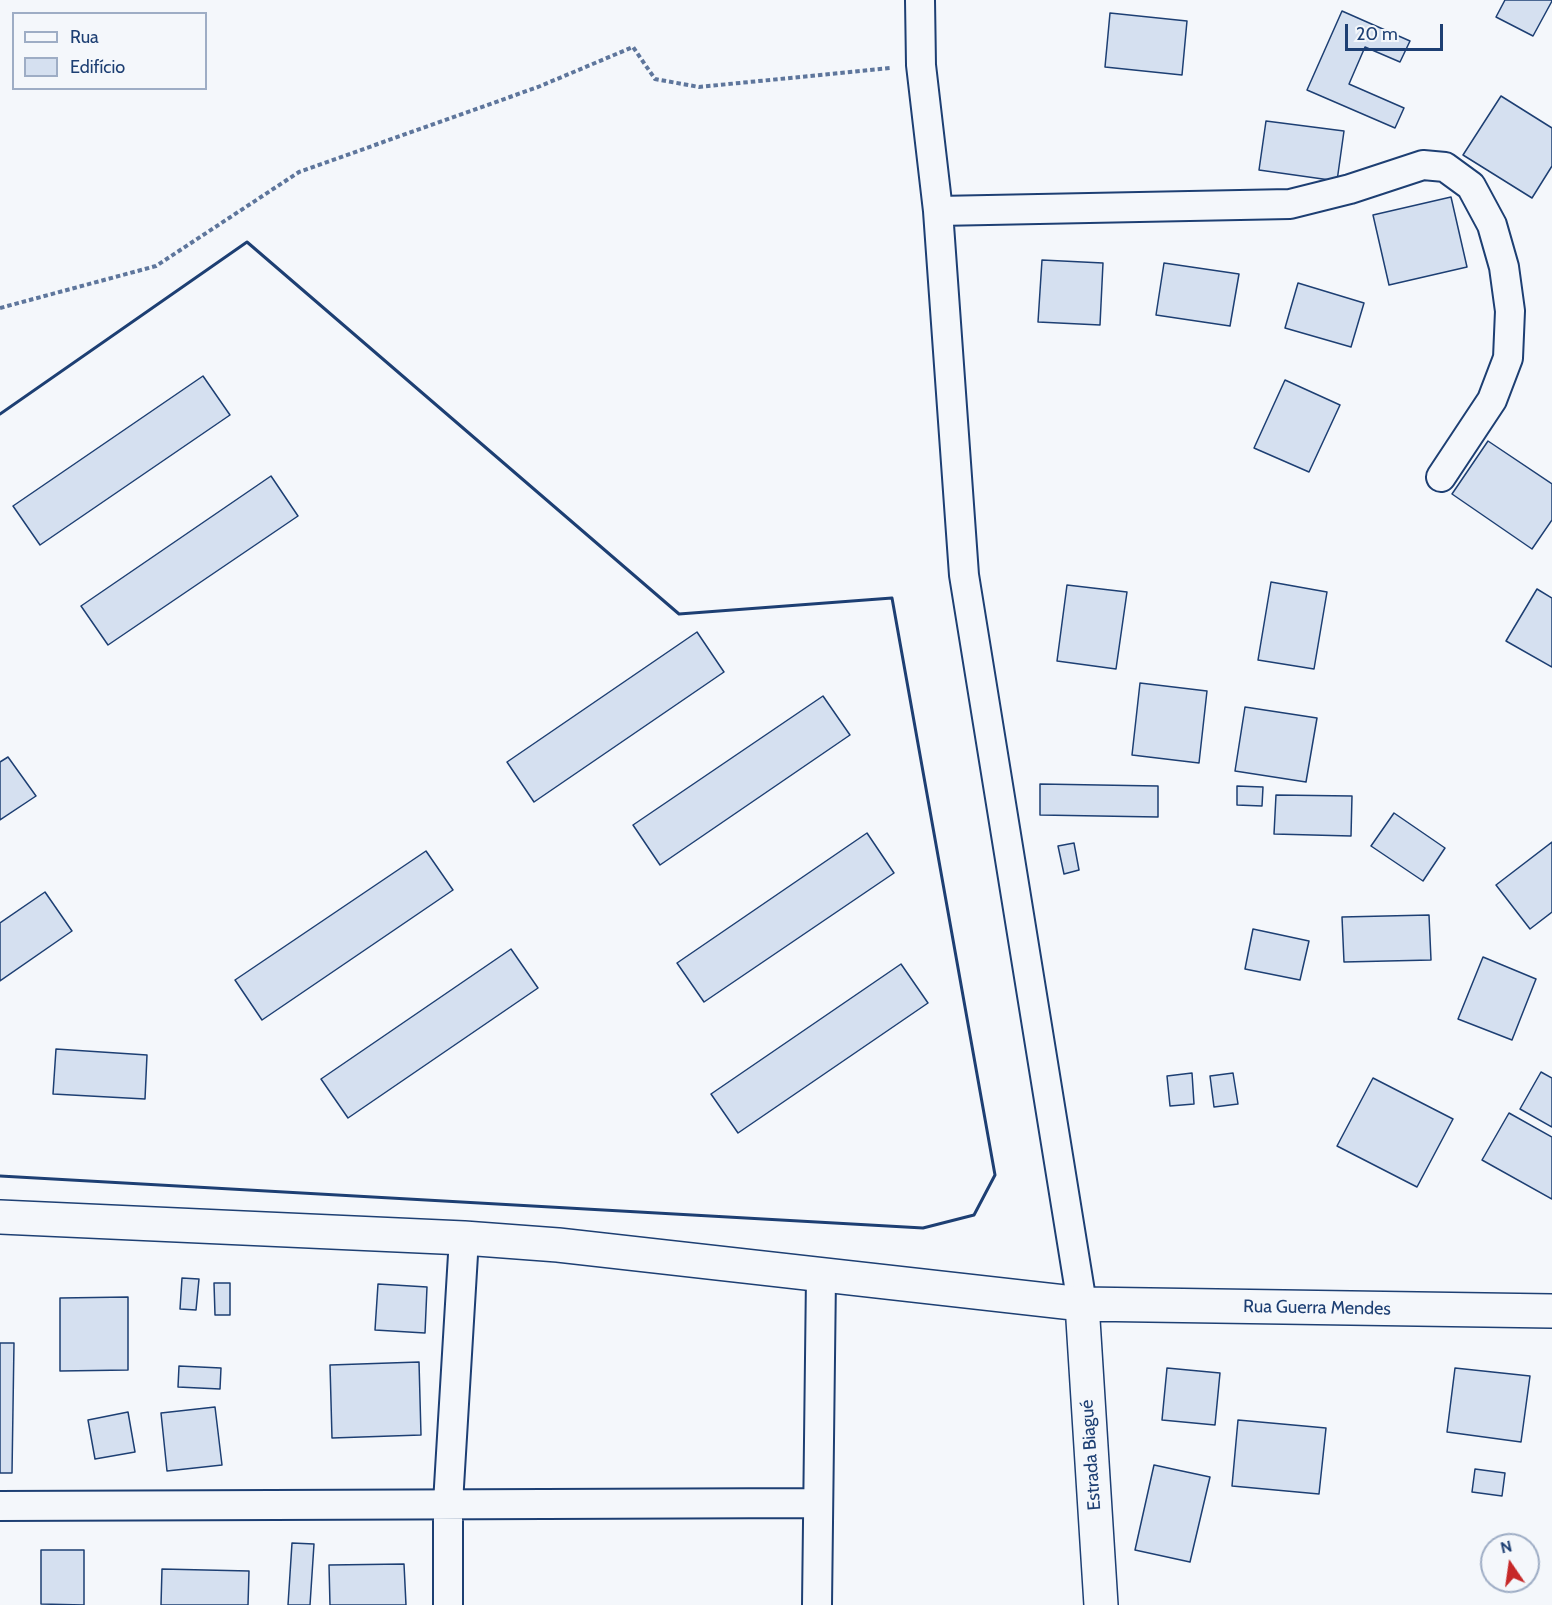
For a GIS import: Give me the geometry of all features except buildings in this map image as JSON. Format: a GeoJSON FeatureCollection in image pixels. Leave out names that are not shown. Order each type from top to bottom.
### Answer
{"type":"FeatureCollection","features":[{"type":"Feature","properties":{"kind":"main road","name":"Rua Guerra Mendes"},"geometry":{"type":"LineString","coordinates":[[0,1217],[464,1238],[558,1245],[1082,1304],[1552,1311]]}},
{"type":"Feature","properties":{"kind":"main road","name":"Estrada Biagué"},"geometry":{"type":"LineString","coordinates":[[1082,1304],[1101,1605]]}},
{"type":"Feature","properties":{"kind":"street"},"geometry":{"type":"LineString","coordinates":[[920,0],[921,65],[938,211],[964,575],[1082,1304]]}},
{"type":"Feature","properties":{"kind":"street"},"geometry":{"type":"LineString","coordinates":[[938,211],[1145,209],[1290,204],[1350,189],[1423,165],[1445,167],[1471,186],[1492,225],[1504,267],[1510,311],[1508,358],[1492,400],[1441,477]]}},
{"type":"Feature","properties":{"kind":"street"},"geometry":{"type":"LineString","coordinates":[[448,1605],[447,1503],[464,1238]]}},
{"type":"Feature","properties":{"kind":"street"},"geometry":{"type":"LineString","coordinates":[[818,1605],[817,1503],[821,1276]]}},
{"type":"Feature","properties":{"kind":"street"},"geometry":{"type":"LineString","coordinates":[[0,1506],[817,1503]]}},
{"type":"Feature","properties":{"kind":"path"},"geometry":{"type":"LineString","coordinates":[[0,308],[156,267],[299,172],[538,87],[633,47],[655,79],[699,87],[921,65]]}},
{"type":"Feature","properties":{"kind":"wall"},"geometry":{"type":"LineString","coordinates":[[0,414],[247,242],[679,614],[892,598],[995,1175],[974,1215],[923,1228],[0,1176]]}}]}
